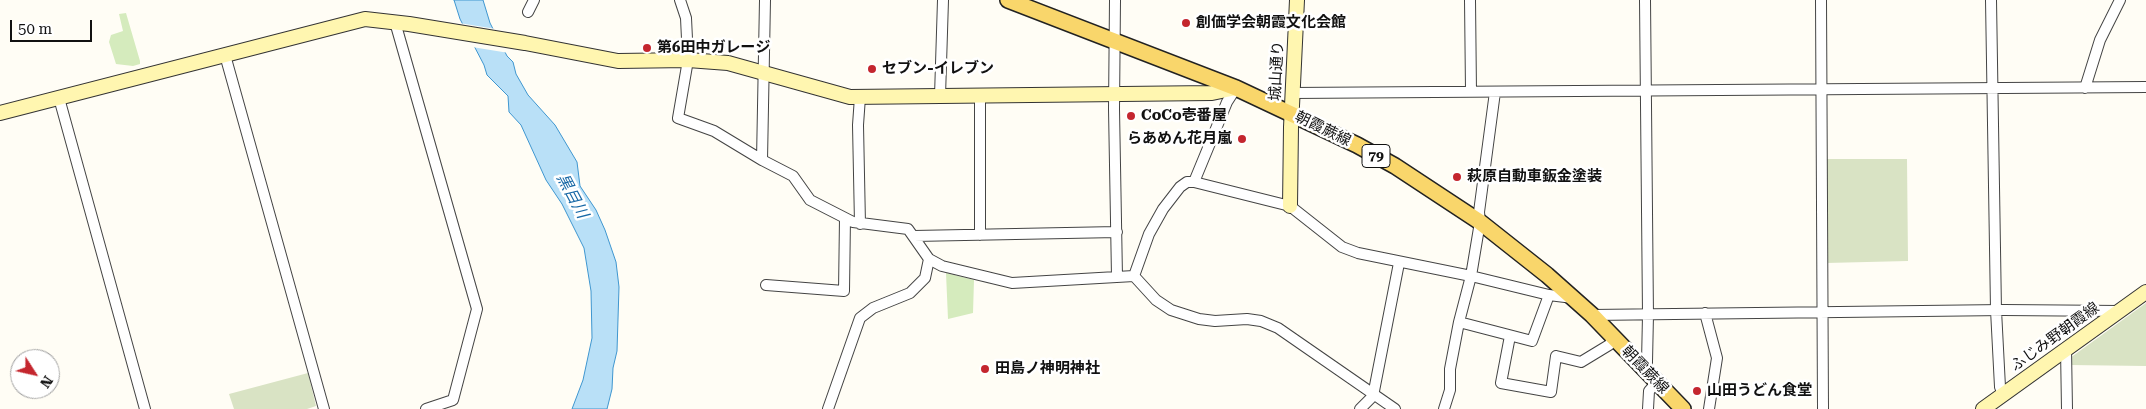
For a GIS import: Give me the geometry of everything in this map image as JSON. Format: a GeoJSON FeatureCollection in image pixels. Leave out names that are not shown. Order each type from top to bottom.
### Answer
{"type":"FeatureCollection","features":[{"type":"Feature","properties":{"kind":"main road","name":"朝霞蕨線"},"geometry":{"type":"LineString","coordinates":[[1008,0],[1236,88],[1395,166],[1480,222],[1573,298],[1592,315],[1683,409]]}},
{"type":"Feature","properties":{"kind":"street"},"geometry":{"type":"LineString","coordinates":[[528,12],[534,0]]}},
{"type":"Feature","properties":{"kind":"street"},"geometry":{"type":"LineString","coordinates":[[680,0],[686,18],[688,60],[678,118],[714,131],[793,176],[810,200],[860,224],[908,229],[929,259],[942,266],[1012,283],[1134,276]]}},
{"type":"Feature","properties":{"kind":"street"},"geometry":{"type":"LineString","coordinates":[[762,160],[765,0]]}},
{"type":"Feature","properties":{"kind":"street"},"geometry":{"type":"LineString","coordinates":[[940,96],[942,0]]}},
{"type":"Feature","properties":{"kind":"street"},"geometry":{"type":"LineString","coordinates":[[1115,0],[1114,94],[1117,277]]}},
{"type":"Feature","properties":{"kind":"street","name":"城山通り"},"geometry":{"type":"LineString","coordinates":[[1290,206],[1291,114],[1297,0]]}},
{"type":"Feature","properties":{"kind":"street"},"geometry":{"type":"LineString","coordinates":[[1470,0],[1471,91]]}},
{"type":"Feature","properties":{"kind":"street"},"geometry":{"type":"LineString","coordinates":[[1645,0],[1648,315],[1647,362],[1645,370]]}},
{"type":"Feature","properties":{"kind":"street"},"geometry":{"type":"LineString","coordinates":[[1821,0],[1823,409]]}},
{"type":"Feature","properties":{"kind":"street"},"geometry":{"type":"LineString","coordinates":[[1990,0],[1996,310],[2000,387],[2004,394]]}},
{"type":"Feature","properties":{"kind":"street"},"geometry":{"type":"LineString","coordinates":[[2085,88],[2100,40],[2120,0]]}},
{"type":"Feature","properties":{"kind":"street"},"geometry":{"type":"LineString","coordinates":[[0,113],[360,20],[374,19],[525,42],[618,61],[688,60],[728,63],[841,95],[860,97],[1212,93],[1236,88]]}},
{"type":"Feature","properties":{"kind":"street"},"geometry":{"type":"LineString","coordinates":[[395,22],[477,310],[453,400],[426,409]]}},
{"type":"Feature","properties":{"kind":"street"},"geometry":{"type":"LineString","coordinates":[[225,54],[324,409]]}},
{"type":"Feature","properties":{"kind":"street"},"geometry":{"type":"LineString","coordinates":[[1292,93],[2146,87]]}},
{"type":"Feature","properties":{"kind":"street"},"geometry":{"type":"LineString","coordinates":[[1194,182],[1226,102],[1236,88]]}},
{"type":"Feature","properties":{"kind":"street"},"geometry":{"type":"LineString","coordinates":[[1444,409],[1450,390],[1450,369],[1459,322],[1471,276],[1480,222],[1479,212],[1495,92]]}},
{"type":"Feature","properties":{"kind":"street"},"geometry":{"type":"LineString","coordinates":[[980,96],[980,235]]}},
{"type":"Feature","properties":{"kind":"street"},"geometry":{"type":"LineString","coordinates":[[860,97],[858,124],[860,224]]}},
{"type":"Feature","properties":{"kind":"street"},"geometry":{"type":"LineString","coordinates":[[59,98],[144,409]]}},
{"type":"Feature","properties":{"kind":"street"},"geometry":{"type":"LineString","coordinates":[[1134,276],[1149,234],[1163,209],[1180,187],[1187,182],[1194,182],[1290,206],[1342,247],[1358,254],[1471,276],[1549,295],[1573,298]]}},
{"type":"Feature","properties":{"kind":"street"},"geometry":{"type":"LineString","coordinates":[[766,285],[844,291],[845,218]]}},
{"type":"Feature","properties":{"kind":"street"},"geometry":{"type":"LineString","coordinates":[[914,236],[1117,232]]}},
{"type":"Feature","properties":{"kind":"street"},"geometry":{"type":"LineString","coordinates":[[828,409],[860,318],[873,308],[910,294],[925,278],[929,259]]}},
{"type":"Feature","properties":{"kind":"street"},"geometry":{"type":"LineString","coordinates":[[1360,409],[1373,396],[1399,263]]}},
{"type":"Feature","properties":{"kind":"street"},"geometry":{"type":"LineString","coordinates":[[1134,276],[1156,300],[1171,310],[1199,320],[1215,322],[1247,319],[1261,321],[1278,328],[1373,396],[1395,409]]}},
{"type":"Feature","properties":{"kind":"street","name":"ふじみ野朝霞線"},"geometry":{"type":"LineString","coordinates":[[1983,409],[2146,292]]}},
{"type":"Feature","properties":{"kind":"street"},"geometry":{"type":"LineString","coordinates":[[1459,322],[1532,341],[1549,295]]}},
{"type":"Feature","properties":{"kind":"street"},"geometry":{"type":"LineString","coordinates":[[1592,315],[1822,311],[2119,311]]}},
{"type":"Feature","properties":{"kind":"street"},"geometry":{"type":"LineString","coordinates":[[1705,314],[1717,358],[1709,409]]}},
{"type":"Feature","properties":{"kind":"street"},"geometry":{"type":"LineString","coordinates":[[1510,336],[1500,383],[1551,392],[1556,356],[1581,362],[1614,338]]}},
{"type":"Feature","properties":{"kind":"street"},"geometry":{"type":"LineString","coordinates":[[2066,349],[2066,409]]}},
{"type":"Feature","properties":{"kind":"street"},"geometry":{"type":"LineString","coordinates":[[1648,409],[1649,392],[1657,382]]}},
{"type":"Feature","properties":{"kind":"green space"},"geometry":{"type":"Polygon","coordinates":[[[126,13],[140,61],[140,64],[133,66],[116,64],[109,42],[111,35],[123,31],[119,14],[126,13]]]}},
{"type":"Feature","properties":{"kind":"green space"},"geometry":{"type":"Polygon","coordinates":[[[1825,159],[1907,159],[1908,261],[1826,263],[1825,159]]]}},
{"type":"Feature","properties":{"kind":"green space"},"geometry":{"type":"Polygon","coordinates":[[[946,273],[974,280],[973,313],[948,319],[946,273]]]}},
{"type":"Feature","properties":{"kind":"green space"},"geometry":{"type":"Polygon","coordinates":[[[2146,303],[2146,366],[2070,365],[2070,358],[2146,303]]]}},
{"type":"Feature","properties":{"kind":"green space"},"geometry":{"type":"Polygon","coordinates":[[[308,373],[316,406],[307,409],[234,409],[229,394],[308,373]]]}},
{"type":"Feature","properties":{"kind":"water","name":"黒目川"},"geometry":{"type":"Polygon","coordinates":[[[454,0],[483,0],[490,23],[507,56],[513,62],[516,74],[528,95],[555,125],[577,162],[580,186],[596,210],[605,230],[616,262],[619,287],[617,351],[613,368],[612,389],[607,409],[572,409],[583,380],[592,338],[591,291],[584,248],[562,204],[546,180],[521,125],[509,112],[508,96],[487,75],[484,65],[460,19],[454,0]]]}},
{"type":"Feature","properties":{"kind":"pier"},"geometry":{"type":"Polygon","coordinates":[[[459,23],[496,29],[509,53],[472,47],[459,23]]]}},
{"type":"Feature","properties":{"kind":"place","name":"創価学会朝霞文化会館"},"geometry":{"type":"Point","coordinates":[1186,23]}},
{"type":"Feature","properties":{"kind":"place","name":"第6田中ガレージ"},"geometry":{"type":"Point","coordinates":[647,48]}},
{"type":"Feature","properties":{"kind":"place","name":"セブン-イレブン"},"geometry":{"type":"Point","coordinates":[872,69]}},
{"type":"Feature","properties":{"kind":"place","name":"CoCo壱番屋"},"geometry":{"type":"Point","coordinates":[1131,116]}},
{"type":"Feature","properties":{"kind":"place","name":"らあめん花月嵐"},"geometry":{"type":"Point","coordinates":[1242,139]}},
{"type":"Feature","properties":{"kind":"place","name":"萩原自動車鈑金塗装"},"geometry":{"type":"Point","coordinates":[1457,177]}},
{"type":"Feature","properties":{"kind":"place","name":"田島ノ神明神社"},"geometry":{"type":"Point","coordinates":[985,369]}},
{"type":"Feature","properties":{"kind":"place","name":"山田うどん食堂"},"geometry":{"type":"Point","coordinates":[1697,391]}}]}
